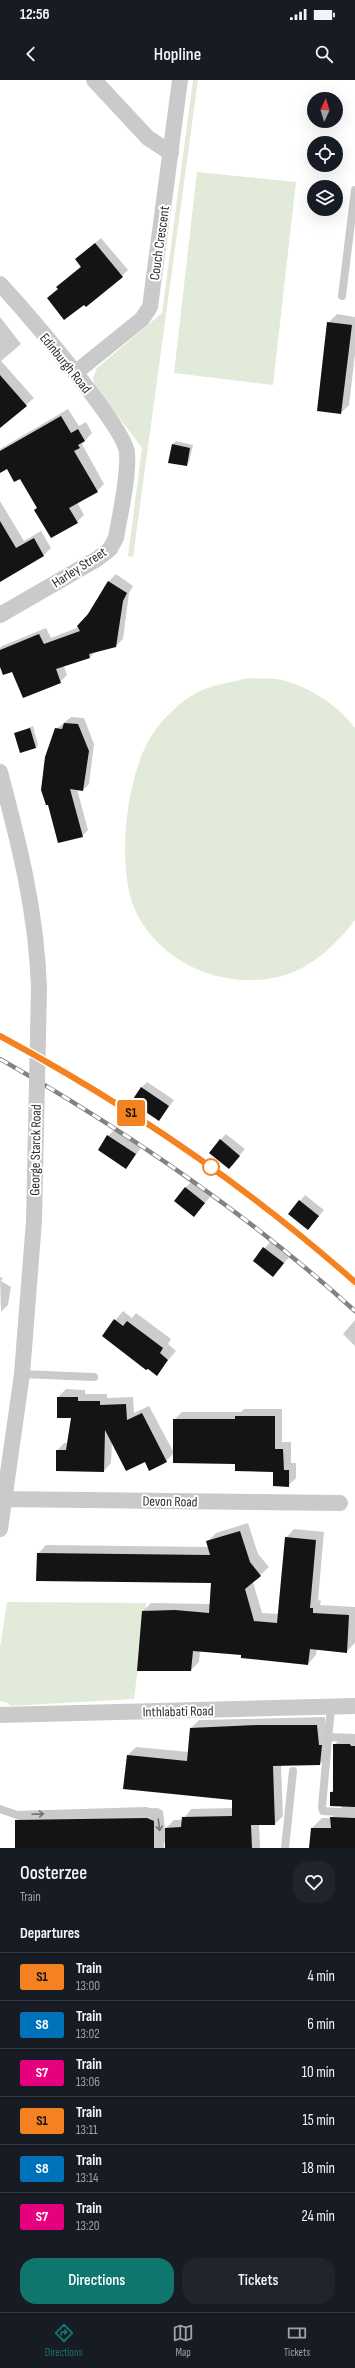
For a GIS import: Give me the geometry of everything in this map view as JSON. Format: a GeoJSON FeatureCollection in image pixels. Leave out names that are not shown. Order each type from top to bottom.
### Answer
{"type":"FeatureCollection","features":[{"type":"Feature","properties":{"kind":"street"},"geometry":{"type":"LineString","coordinates":[[94,80],[148,138],[171,153]]}},
{"type":"Feature","properties":{"kind":"street","name":"Couch Crescent"},"geometry":{"type":"LineString","coordinates":[[75,373],[142,320],[150,307],[180,80]]}},
{"type":"Feature","properties":{"kind":"street","name":"Edinburgh Road"},"geometry":{"type":"LineString","coordinates":[[0,284],[75,373],[126,447]]}},
{"type":"Feature","properties":{"kind":"street","name":"Harley Street"},"geometry":{"type":"LineString","coordinates":[[0,615],[97,559],[110,548],[116,538],[120,515],[127,460],[126,447]]}},
{"type":"Feature","properties":{"kind":"street","name":"George Starck Road"},"geometry":{"type":"LineString","coordinates":[[0,772],[17,835],[34,921],[38,954],[39,988],[34,1221],[22,1374],[2,1499],[0,1530]]}},
{"type":"Feature","properties":{"kind":"street","name":"Devon Road"},"geometry":{"type":"LineString","coordinates":[[2,1499],[340,1503]]}},
{"type":"Feature","properties":{"kind":"street","name":"Inthlabati Road"},"geometry":{"type":"LineString","coordinates":[[0,1715],[355,1706]]}},
{"type":"Feature","properties":{"kind":"lane"},"geometry":{"type":"LineString","coordinates":[[342,296],[355,190]]}},
{"type":"Feature","properties":{"kind":"lane"},"geometry":{"type":"LineString","coordinates":[[22,1374],[94,1377]]}},
{"type":"Feature","properties":{"kind":"lane"},"geometry":{"type":"LineString","coordinates":[[331,1707],[323,1812],[355,1812]]}},
{"type":"Feature","properties":{"kind":"lane"},"geometry":{"type":"LineString","coordinates":[[328,1737],[355,1738]]}},
{"type":"Feature","properties":{"kind":"lane"},"geometry":{"type":"LineString","coordinates":[[285,1848],[293,1771]]}},
{"type":"Feature","properties":{"kind":"lane"},"geometry":{"type":"LineString","coordinates":[[0,1809],[17,1814],[146,1811],[157,1816],[159,1820],[160,1848]]}},
{"type":"Feature","properties":{"kind":"green space"},"geometry":{"type":"Polygon","coordinates":[[[193,80],[198,80],[133,557],[128,556],[142,448],[95,386],[93,378],[97,368],[162,313],[193,80]]]}},
{"type":"Feature","properties":{"kind":"green space"},"geometry":{"type":"Polygon","coordinates":[[[197,172],[296,182],[273,385],[174,373],[197,172]]]}},
{"type":"Feature","properties":{"kind":"green space"},"geometry":{"type":"Polygon","coordinates":[[[248,678],[277,679],[310,691],[339,711],[355,728],[355,920],[334,944],[318,958],[301,969],[269,979],[247,980],[224,978],[202,971],[182,961],[164,948],[148,932],[136,912],[130,893],[126,871],[125,846],[130,794],[136,770],[144,749],[154,732],[171,712],[191,696],[204,689],[248,678]]]}},
{"type":"Feature","properties":{"kind":"green space"},"geometry":{"type":"Polygon","coordinates":[[[7,1602],[146,1603],[134,1699],[10,1706],[8,1703],[0,1701],[0,1647],[7,1602]]]}},
{"type":"Feature","properties":{"kind":"building"},"geometry":{"type":"Polygon","coordinates":[[[95,243],[123,277],[86,307],[84,305],[64,320],[47,298],[58,289],[56,287],[81,267],[75,259],[95,243]]]}},
{"type":"Feature","properties":{"kind":"building"},"geometry":{"type":"Polygon","coordinates":[[[327,322],[352,325],[341,414],[317,411],[327,322]]]}},
{"type":"Feature","properties":{"kind":"building"},"geometry":{"type":"Polygon","coordinates":[[[0,375],[27,406],[0,428],[0,375]]]}},
{"type":"Feature","properties":{"kind":"building"},"geometry":{"type":"Polygon","coordinates":[[[61,416],[71,433],[78,429],[85,441],[78,445],[80,448],[74,451],[98,492],[69,508],[78,523],[51,538],[34,510],[37,508],[20,479],[14,482],[7,469],[0,473],[0,451],[61,416]]]}},
{"type":"Feature","properties":{"kind":"building"},"geometry":{"type":"Polygon","coordinates":[[[172,444],[190,448],[187,466],[168,463],[172,444]]]}},
{"type":"Feature","properties":{"kind":"building"},"geometry":{"type":"Polygon","coordinates":[[[0,521],[16,548],[34,538],[44,556],[0,582],[0,521]]]}},
{"type":"Feature","properties":{"kind":"building"},"geometry":{"type":"Polygon","coordinates":[[[108,581],[127,593],[123,601],[116,647],[89,654],[90,658],[56,669],[61,683],[23,698],[12,672],[3,675],[0,667],[0,650],[39,634],[44,644],[80,631],[77,626],[88,614],[108,581]]]}},
{"type":"Feature","properties":{"kind":"building"},"geometry":{"type":"Polygon","coordinates":[[[64,723],[78,724],[89,751],[83,791],[70,789],[83,837],[58,843],[48,805],[46,805],[41,790],[45,757],[55,728],[62,729],[64,723]]]}},
{"type":"Feature","properties":{"kind":"building"},"geometry":{"type":"Polygon","coordinates":[[[30,728],[36,748],[20,753],[14,733],[30,728]]]}},
{"type":"Feature","properties":{"kind":"building"},"geometry":{"type":"Polygon","coordinates":[[[141,1087],[169,1106],[159,1121],[131,1102],[141,1087]]]}},
{"type":"Feature","properties":{"kind":"building"},"geometry":{"type":"Polygon","coordinates":[[[107,1135],[136,1154],[126,1169],[98,1150],[107,1135]]]}},
{"type":"Feature","properties":{"kind":"building"},"geometry":{"type":"Polygon","coordinates":[[[220,1139],[240,1156],[229,1169],[209,1153],[220,1139]]]}},
{"type":"Feature","properties":{"kind":"building"},"geometry":{"type":"Polygon","coordinates":[[[185,1187],[205,1203],[194,1217],[174,1201],[185,1187]]]}},
{"type":"Feature","properties":{"kind":"building"},"geometry":{"type":"Polygon","coordinates":[[[299,1200],[319,1216],[308,1230],[288,1214],[299,1200]]]}},
{"type":"Feature","properties":{"kind":"building"},"geometry":{"type":"Polygon","coordinates":[[[263,1247],[284,1263],[273,1277],[253,1261],[263,1247]]]}},
{"type":"Feature","properties":{"kind":"building"},"geometry":{"type":"Polygon","coordinates":[[[114,1319],[123,1326],[127,1321],[163,1348],[160,1353],[168,1360],[157,1376],[148,1369],[146,1370],[102,1336],[114,1319]]]}},
{"type":"Feature","properties":{"kind":"building"},"geometry":{"type":"Polygon","coordinates":[[[57,1397],[78,1397],[78,1401],[100,1401],[100,1405],[126,1404],[127,1420],[142,1413],[167,1462],[149,1471],[145,1462],[126,1471],[105,1430],[104,1472],[56,1471],[56,1450],[66,1450],[71,1418],[57,1418],[57,1397]]]}},
{"type":"Feature","properties":{"kind":"building"},"geometry":{"type":"Polygon","coordinates":[[[235,1416],[275,1416],[275,1449],[283,1449],[284,1470],[289,1470],[289,1487],[273,1486],[273,1472],[235,1471],[235,1464],[173,1463],[173,1419],[235,1419],[235,1416]]]}},
{"type":"Feature","properties":{"kind":"building"},"geometry":{"type":"Polygon","coordinates":[[[240,1531],[250,1562],[261,1576],[245,1589],[254,1621],[277,1623],[285,1537],[316,1540],[310,1608],[313,1608],[313,1613],[349,1615],[347,1653],[310,1649],[308,1665],[241,1658],[241,1655],[193,1651],[191,1671],[137,1671],[142,1611],[175,1610],[209,1613],[211,1583],[36,1581],[37,1553],[210,1555],[206,1541],[240,1531]]]}},
{"type":"Feature","properties":{"kind":"building"},"geometry":{"type":"Polygon","coordinates":[[[257,1725],[317,1725],[319,1745],[322,1745],[320,1765],[273,1766],[275,1825],[251,1825],[252,1848],[165,1848],[165,1828],[181,1827],[182,1817],[232,1816],[232,1800],[123,1789],[127,1755],[187,1761],[190,1728],[257,1725]]]}},
{"type":"Feature","properties":{"kind":"building"},"geometry":{"type":"Polygon","coordinates":[[[333,1744],[350,1744],[351,1746],[355,1746],[355,1807],[330,1806],[330,1792],[333,1792],[333,1744]]]}},
{"type":"Feature","properties":{"kind":"building"},"geometry":{"type":"Polygon","coordinates":[[[330,1817],[355,1818],[355,1848],[309,1848],[311,1828],[331,1828],[330,1817]]]}},
{"type":"Feature","properties":{"kind":"building"},"geometry":{"type":"Polygon","coordinates":[[[147,1818],[154,1821],[154,1848],[15,1848],[15,1820],[147,1818]]]}},
{"type":"Feature","properties":{"kind":"railway"},"geometry":{"type":"LineString","coordinates":[[0,1036],[94,1090],[185,1149],[272,1213],[355,1282]]}},
{"type":"Feature","properties":{"kind":"railway"},"geometry":{"type":"LineString","coordinates":[[0,1059],[47,1086],[184,1175],[272,1240],[355,1311]]}},
{"type":"Feature","properties":{"kind":"train","name":"S1"},"geometry":{"type":"LineString","coordinates":[[0,1036],[67,1072],[159,1130],[239,1186],[316,1247],[355,1282]]}}]}
